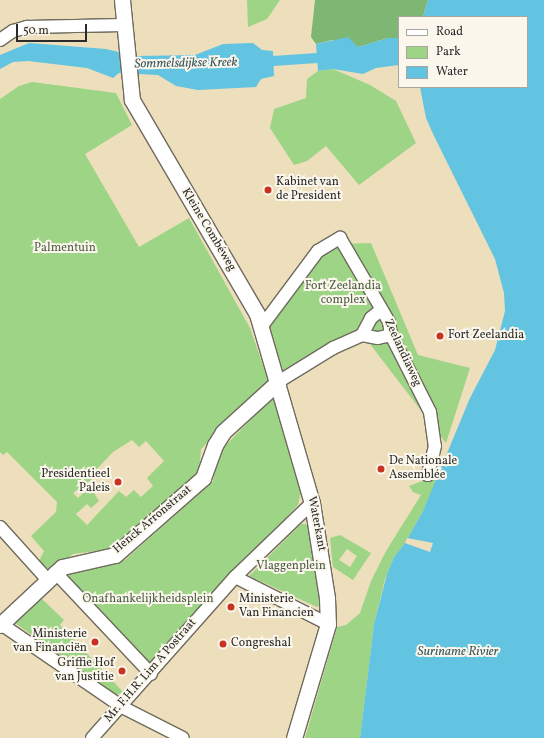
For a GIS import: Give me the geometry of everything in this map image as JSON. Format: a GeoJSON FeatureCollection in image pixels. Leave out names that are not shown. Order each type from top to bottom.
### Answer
{"type":"FeatureCollection","features":[{"type":"Feature","properties":{"kind":"main road","name":"Kleine Combéweg"},"geometry":{"type":"LineString","coordinates":[[122,0],[128,82],[136,111],[232,269],[262,326],[278,382]]}},
{"type":"Feature","properties":{"kind":"main road","name":"Waterkant"},"geometry":{"type":"LineString","coordinates":[[278,382],[312,503],[326,591],[328,624],[294,738]]}},
{"type":"Feature","properties":{"kind":"main road","name":"Henck Arronstraat"},"geometry":{"type":"LineString","coordinates":[[0,624],[51,576],[77,563],[115,555],[203,478],[215,445],[223,432],[278,382]]}},
{"type":"Feature","properties":{"kind":"street"},"geometry":{"type":"LineString","coordinates":[[0,40],[13,31],[27,27],[123,25]]}},
{"type":"Feature","properties":{"kind":"street","name":"Zeelandiaweg"},"geometry":{"type":"LineString","coordinates":[[262,326],[318,251],[340,238],[389,322],[391,335],[430,412],[434,446],[428,475]]}},
{"type":"Feature","properties":{"kind":"street"},"geometry":{"type":"LineString","coordinates":[[362,335],[371,318],[381,310]]}},
{"type":"Feature","properties":{"kind":"street"},"geometry":{"type":"LineString","coordinates":[[278,382],[333,348],[362,335],[378,338],[391,335]]}},
{"type":"Feature","properties":{"kind":"street","name":"Mr. F.H.R. Lim A Postraat"},"geometry":{"type":"LineString","coordinates":[[92,738],[122,707],[236,577],[312,503]]}},
{"type":"Feature","properties":{"kind":"street"},"geometry":{"type":"LineString","coordinates":[[0,528],[151,674]]}},
{"type":"Feature","properties":{"kind":"street"},"geometry":{"type":"LineString","coordinates":[[236,577],[328,624]]}},
{"type":"Feature","properties":{"kind":"street"},"geometry":{"type":"LineString","coordinates":[[0,624],[122,707],[183,738]]}},
{"type":"Feature","properties":{"kind":"green space"},"geometry":{"type":"Polygon","coordinates":[[[247,0],[280,0],[267,19],[248,27],[247,0]]]}},
{"type":"Feature","properties":{"kind":"green space"},"geometry":{"type":"Polygon","coordinates":[[[315,0],[428,0],[423,16],[398,16],[398,38],[388,38],[358,47],[332,40],[316,44],[311,37],[315,0]]]}},
{"type":"Feature","properties":{"kind":"green space"},"geometry":{"type":"Polygon","coordinates":[[[333,69],[370,85],[396,101],[416,143],[359,185],[326,146],[307,161],[294,165],[270,128],[274,109],[306,98],[307,79],[318,71],[333,69]]]}},
{"type":"Feature","properties":{"kind":"green space","name":"Palmentuin"},"geometry":{"type":"Polygon","coordinates":[[[32,82],[116,93],[132,125],[85,154],[139,247],[189,218],[250,328],[269,383],[201,449],[199,473],[112,549],[73,554],[53,569],[45,568],[39,561],[44,551],[31,536],[56,512],[57,502],[7,452],[3,455],[0,452],[0,99],[19,86],[32,82]],[[132,440],[113,452],[95,471],[99,474],[73,493],[78,498],[87,489],[91,493],[93,491],[99,501],[91,508],[87,504],[76,514],[87,525],[119,491],[126,497],[134,490],[141,497],[153,486],[147,478],[164,461],[146,441],[139,447],[132,440]]]}},
{"type":"Feature","properties":{"kind":"green space","name":"Fort Zeelandia complex"},"geometry":{"type":"Polygon","coordinates":[[[371,243],[418,355],[470,368],[446,443],[363,335],[278,382],[262,326],[321,249],[345,244],[371,243]]]}},
{"type":"Feature","properties":{"kind":"green space","name":"Onafhankelijkheidsplein"},"geometry":{"type":"Polygon","coordinates":[[[270,400],[276,400],[301,492],[298,505],[147,667],[60,574],[79,566],[125,560],[213,481],[217,457],[225,446],[270,400]]]}},
{"type":"Feature","properties":{"kind":"green space"},"geometry":{"type":"Polygon","coordinates":[[[439,475],[423,511],[405,543],[394,557],[385,579],[374,624],[360,738],[305,738],[337,627],[346,625],[360,613],[371,581],[386,551],[421,495],[413,492],[409,486],[439,475]]]}},
{"type":"Feature","properties":{"kind":"green space","name":"Vlaggenplein"},"geometry":{"type":"Polygon","coordinates":[[[301,524],[306,524],[311,529],[320,605],[317,607],[249,576],[301,524]]]}},
{"type":"Feature","properties":{"kind":"green space"},"geometry":{"type":"Polygon","coordinates":[[[340,535],[371,553],[353,580],[333,567],[330,538],[340,535]],[[347,549],[339,560],[350,567],[357,556],[347,549]]]}},
{"type":"Feature","properties":{"kind":"green space"},"geometry":{"type":"Polygon","coordinates":[[[38,595],[64,620],[60,625],[124,693],[115,695],[15,623],[16,614],[38,595]]]}},
{"type":"Feature","properties":{"kind":"water","name":"Suriname Rivier"},"geometry":{"type":"Polygon","coordinates":[[[428,0],[544,0],[544,738],[360,738],[374,624],[387,574],[394,557],[405,543],[423,511],[470,398],[495,350],[505,311],[504,293],[495,259],[426,118],[420,88],[528,88],[528,16],[423,16],[428,0]]]}},
{"type":"Feature","properties":{"kind":"water"},"geometry":{"type":"Polygon","coordinates":[[[348,37],[358,47],[388,38],[398,38],[398,65],[376,68],[363,74],[333,69],[318,71],[316,44],[348,37]]]}},
{"type":"Feature","properties":{"kind":"water","name":"Sommelsdijkse Kreek"},"geometry":{"type":"Polygon","coordinates":[[[29,43],[106,49],[137,56],[195,55],[223,44],[253,43],[262,50],[273,51],[274,76],[261,79],[256,87],[198,90],[176,86],[158,75],[119,73],[113,78],[87,68],[28,61],[13,62],[0,69],[0,55],[29,43]]]}},
{"type":"Feature","properties":{"kind":"pier"},"geometry":{"type":"Polygon","coordinates":[[[407,538],[433,543],[430,552],[405,543],[407,538]]]}},
{"type":"Feature","properties":{"kind":"waterway"},"geometry":{"type":"LineString","coordinates":[[273,61],[317,58]]}},
{"type":"Feature","properties":{"kind":"place","name":"Kabinet van de President"},"geometry":{"type":"Point","coordinates":[268,190]}},
{"type":"Feature","properties":{"kind":"place","name":"Fort Zeelandia"},"geometry":{"type":"Point","coordinates":[440,336]}},
{"type":"Feature","properties":{"kind":"place","name":"De Nationale Assemblée"},"geometry":{"type":"Point","coordinates":[381,469]}},
{"type":"Feature","properties":{"kind":"place","name":"Presidentieel Paleis"},"geometry":{"type":"Point","coordinates":[118,482]}},
{"type":"Feature","properties":{"kind":"place","name":"Ministerie Van Financien"},"geometry":{"type":"Point","coordinates":[231,607]}},
{"type":"Feature","properties":{"kind":"place","name":"Ministerie van Financiën"},"geometry":{"type":"Point","coordinates":[95,642]}},
{"type":"Feature","properties":{"kind":"place","name":"Congreshal"},"geometry":{"type":"Point","coordinates":[223,644]}},
{"type":"Feature","properties":{"kind":"place","name":"Griffie Hof van Justitie"},"geometry":{"type":"Point","coordinates":[122,671]}}]}
